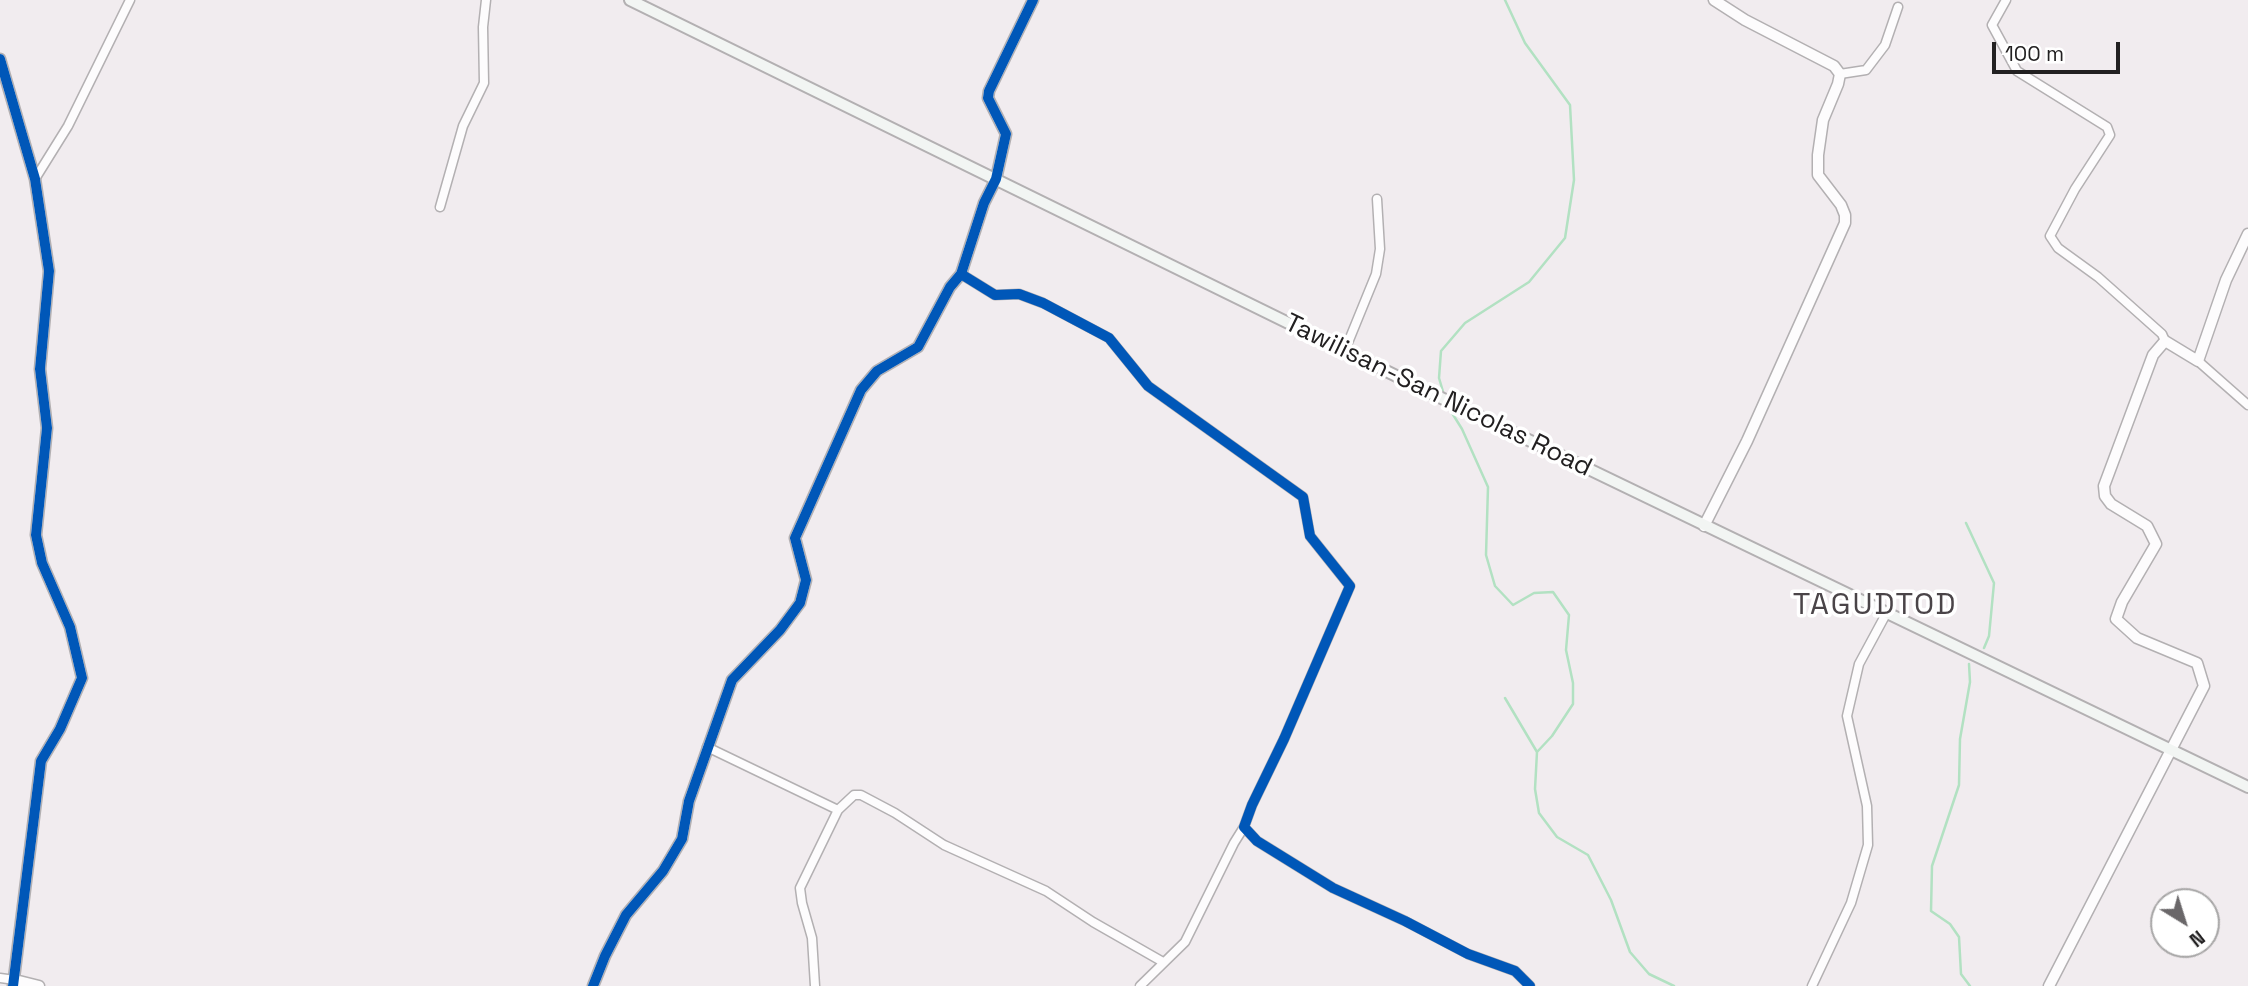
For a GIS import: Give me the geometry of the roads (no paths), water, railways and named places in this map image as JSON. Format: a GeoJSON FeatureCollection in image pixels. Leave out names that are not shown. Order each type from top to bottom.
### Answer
{"type":"FeatureCollection","features":[{"type":"Feature","properties":{"kind":"main road","name":"Tawilisan-San Nicolas Road"},"geometry":{"type":"LineString","coordinates":[[630,0],[1704,526],[2248,787]]}},
{"type":"Feature","properties":{"kind":"street"},"geometry":{"type":"LineString","coordinates":[[35,179],[68,126],[130,0]]}},
{"type":"Feature","properties":{"kind":"street"},"geometry":{"type":"LineString","coordinates":[[440,207],[463,126],[484,82],[483,27],[486,0]]}},
{"type":"Feature","properties":{"kind":"street"},"geometry":{"type":"LineString","coordinates":[[593,986],[626,915],[663,871],[682,839],[689,802],[732,680],[780,630],[800,603],[806,580],[795,538],[861,390],[877,371],[918,347],[950,287],[961,275],[984,203],[996,179],[1006,134],[988,98],[989,91],[1032,0]]}},
{"type":"Feature","properties":{"kind":"street"},"geometry":{"type":"LineString","coordinates":[[1714,0],[1745,20],[1833,66],[1840,74]]}},
{"type":"Feature","properties":{"kind":"street"},"geometry":{"type":"LineString","coordinates":[[2006,0],[1992,25],[2017,71],[2107,127],[2110,135],[2075,189],[2050,236],[2058,248],[2098,277],[2162,334],[2165,341],[2198,361],[2248,405]]}},
{"type":"Feature","properties":{"kind":"street"},"geometry":{"type":"LineString","coordinates":[[1840,74],[1866,70],[1885,45],[1898,7]]}},
{"type":"Feature","properties":{"kind":"street"},"geometry":{"type":"LineString","coordinates":[[0,59],[35,179],[49,271],[40,369],[47,428],[36,535],[42,563],[70,627],[82,678],[60,729],[41,761],[14,983]]}},
{"type":"Feature","properties":{"kind":"street"},"geometry":{"type":"LineString","coordinates":[[1704,526],[1747,441],[1845,223],[1841,205],[1818,175],[1823,120],[1840,74]]}},
{"type":"Feature","properties":{"kind":"street"},"geometry":{"type":"LineString","coordinates":[[1345,350],[1376,274],[1380,249],[1377,199]]}},
{"type":"Feature","properties":{"kind":"street"},"geometry":{"type":"LineString","coordinates":[[2198,361],[2226,280],[2248,233]]}},
{"type":"Feature","properties":{"kind":"street"},"geometry":{"type":"LineString","coordinates":[[961,275],[995,295],[1019,294],[1043,303],[1109,338],[1149,386],[1303,497],[1310,536],[1350,586],[1244,827],[1185,942],[1140,986]]}},
{"type":"Feature","properties":{"kind":"street"},"geometry":{"type":"LineString","coordinates":[[2049,986],[2172,751],[2203,686],[2197,663],[2137,638],[2116,619],[2122,602],[2157,544],[2147,526],[2112,504],[2105,496],[2104,486],[2153,355],[2165,341]]}},
{"type":"Feature","properties":{"kind":"street"},"geometry":{"type":"LineString","coordinates":[[1812,986],[1850,903],[1868,845],[1867,806],[1847,716],[1859,664],[1886,614]]}},
{"type":"Feature","properties":{"kind":"street"},"geometry":{"type":"LineString","coordinates":[[707,747],[838,810]]}},
{"type":"Feature","properties":{"kind":"street"},"geometry":{"type":"LineString","coordinates":[[815,986],[812,938],[800,888],[838,810],[854,795],[861,795],[895,813],[944,845],[1046,891],[1093,922],[1163,962]]}},
{"type":"Feature","properties":{"kind":"street"},"geometry":{"type":"LineString","coordinates":[[1244,827],[1257,841],[1334,888],[1468,954],[1516,971],[1530,986]]}},
{"type":"Feature","properties":{"kind":"street"},"geometry":{"type":"LineString","coordinates":[[0,978],[14,983],[40,986]]}},
{"type":"Feature","properties":{"kind":"waterway"},"geometry":{"type":"LineString","coordinates":[[1444,395],[1439,378],[1441,351],[1465,323],[1529,282],[1565,238],[1574,180],[1570,105],[1525,43],[1505,0]]}},
{"type":"Feature","properties":{"kind":"waterway"},"geometry":{"type":"LineString","coordinates":[[1447,405],[1462,429],[1488,487],[1486,555],[1495,586],[1513,605],[1534,593],[1553,592],[1569,615],[1566,650],[1573,683],[1573,704],[1552,736],[1537,752],[1535,789],[1539,813],[1557,837],[1588,855],[1611,900],[1630,952],[1649,974],[1674,986]]}},
{"type":"Feature","properties":{"kind":"waterway"},"geometry":{"type":"LineString","coordinates":[[1966,523],[1994,583],[1989,636],[1984,648]]}},
{"type":"Feature","properties":{"kind":"waterway"},"geometry":{"type":"LineString","coordinates":[[1969,664],[1970,682],[1960,739],[1959,785],[1932,866],[1931,911],[1950,924],[1959,937],[1961,974],[1970,986]]}},
{"type":"Feature","properties":{"kind":"waterway"},"geometry":{"type":"LineString","coordinates":[[1505,698],[1537,752]]}},
{"type":"Feature","properties":{"kind":"district","name":"TAGUDTOD"},"geometry":{"type":"Point","coordinates":[1875,606]}}]}
